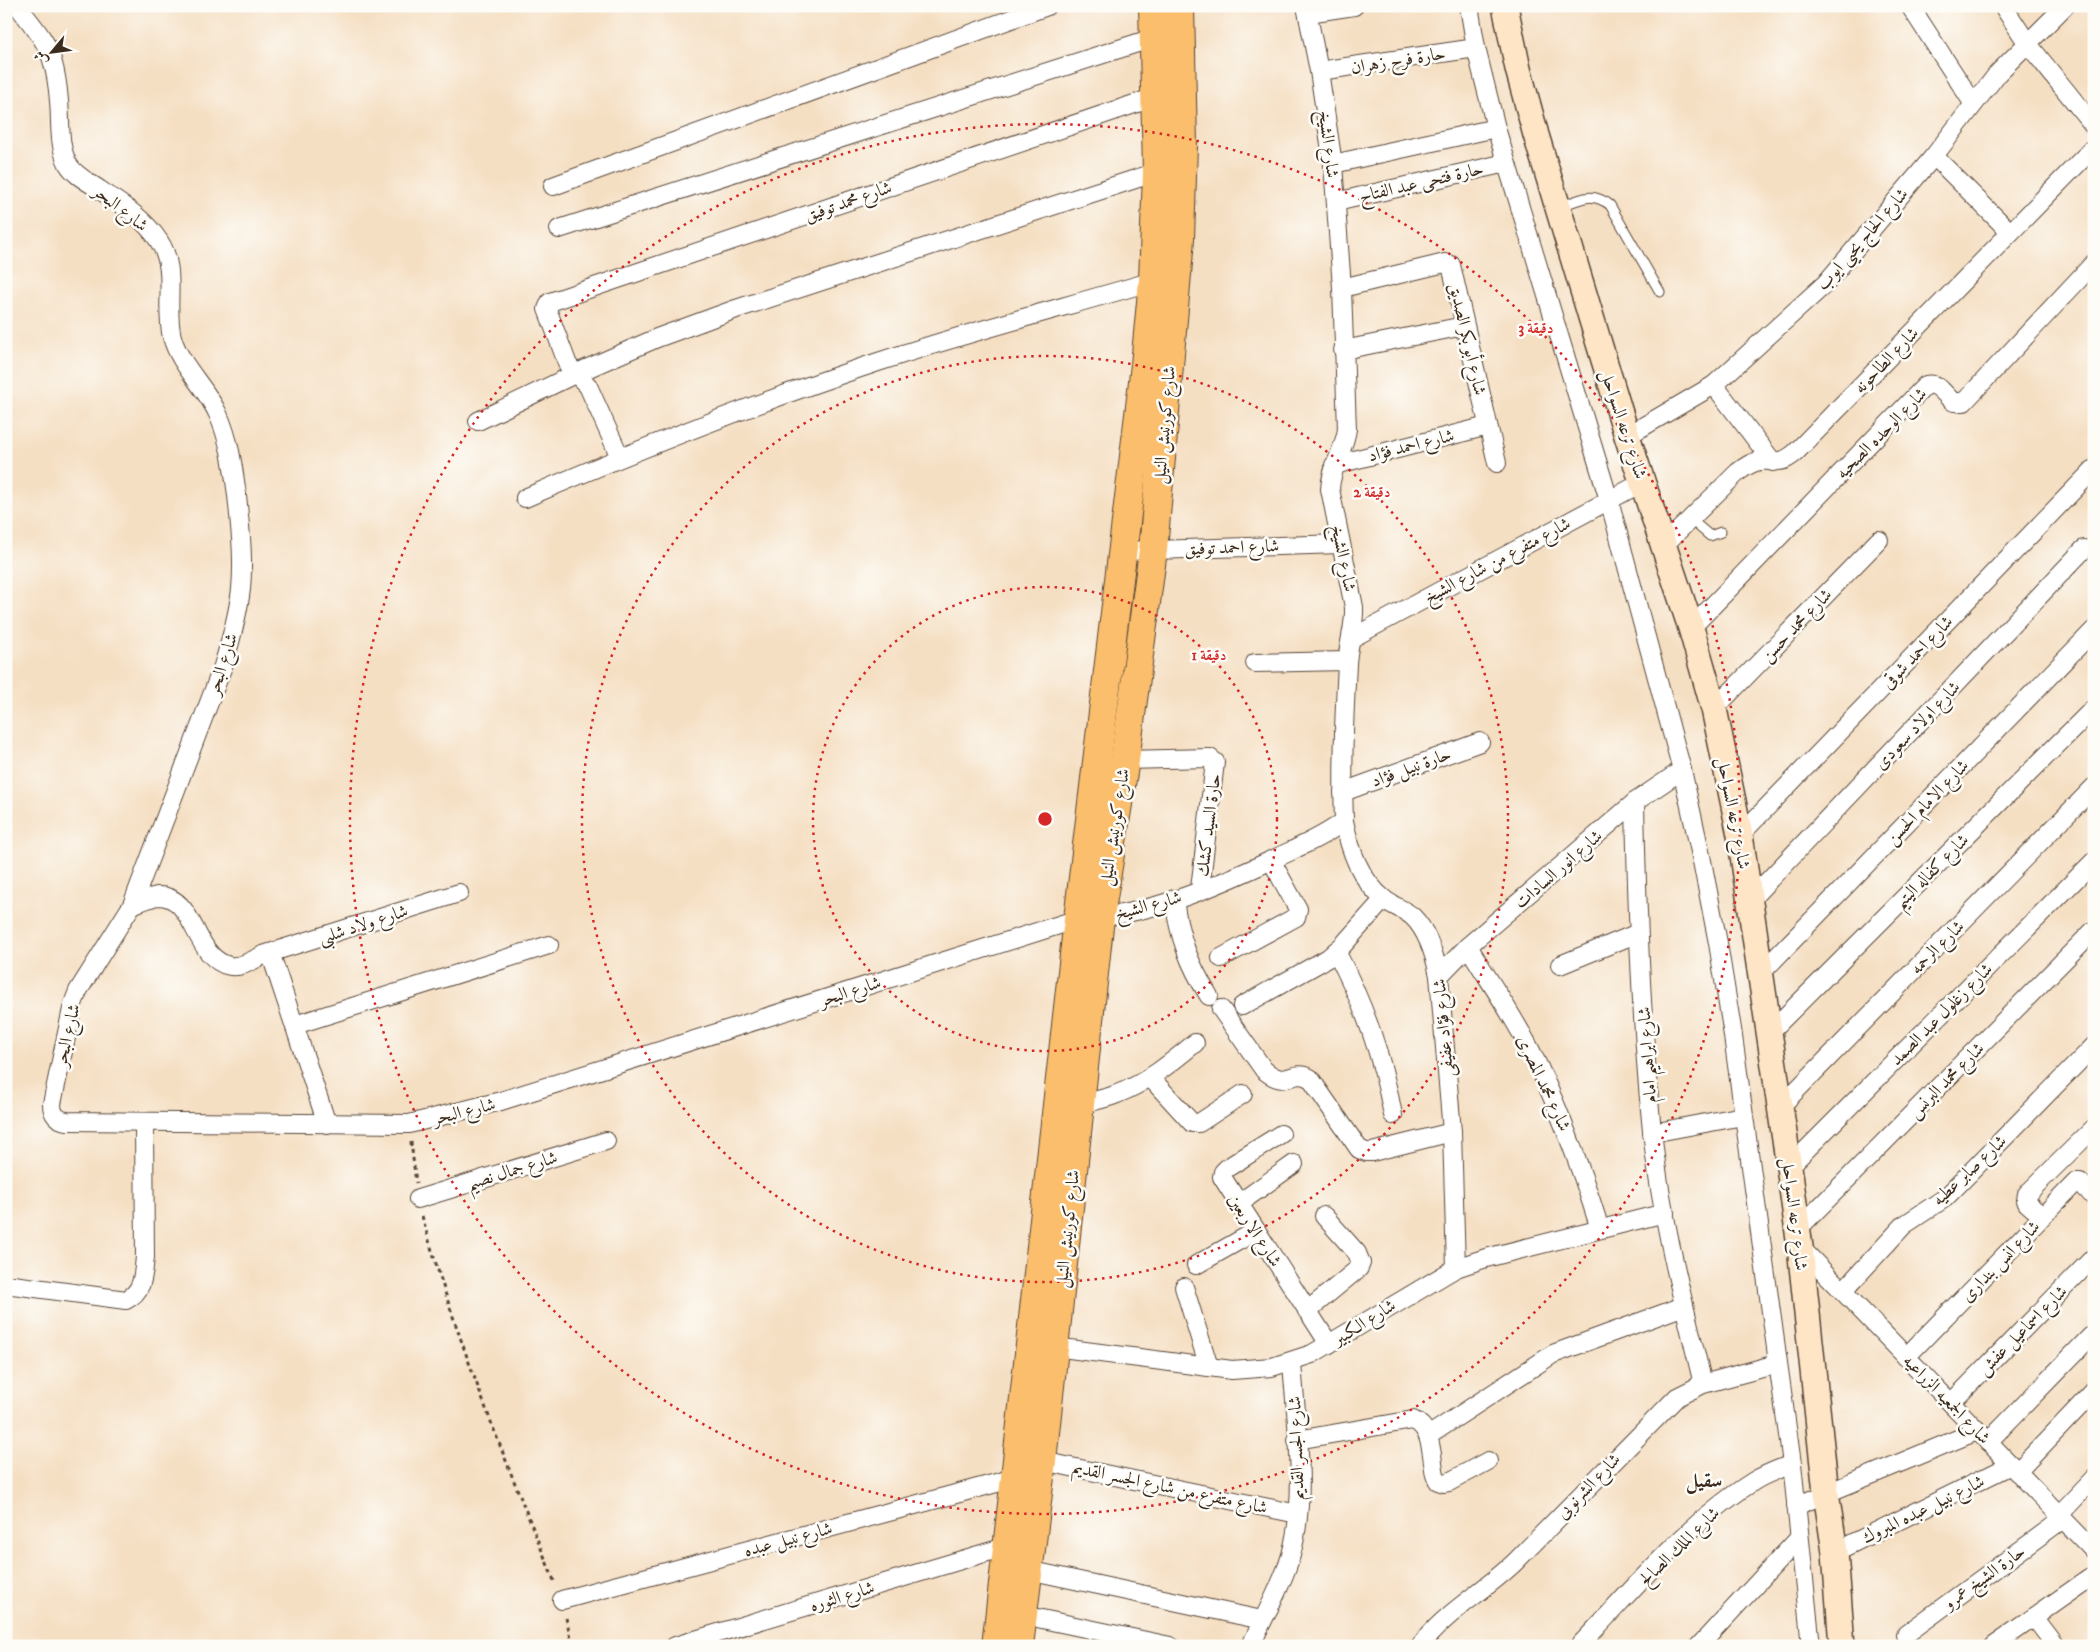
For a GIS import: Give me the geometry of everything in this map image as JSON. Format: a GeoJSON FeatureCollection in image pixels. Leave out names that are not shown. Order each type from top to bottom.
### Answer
{"type":"FeatureCollection","features":[{"type":"Feature","properties":{"kind":"main road","name":"شارع كورنيش النيل"},"geometry":{"type":"LineString","coordinates":[[1019,1646],[1054,1347],[1053,1247],[1089,918],[1124,551],[1153,281],[1156,172],[1152,6]]}},
{"type":"Feature","properties":{"kind":"main road","name":"شارع كورنيش النيل"},"geometry":{"type":"LineString","coordinates":[[996,1646],[1015,1478],[1053,1247],[1080,1105],[1089,918],[1125,760],[1153,550],[1180,239],[1183,117],[1180,6]]}},
{"type":"Feature","properties":{"kind":"main road","name":"شارع ترعه السواحل"},"geometry":{"type":"LineString","coordinates":[[1505,6],[1518,70],[1558,208],[1627,436],[1691,628],[1714,709],[1740,835],[1799,1238],[1826,1493],[1835,1552],[1842,1646]]}},
{"type":"Feature","properties":{"kind":"street","name":"شارع البحر"},"geometry":{"type":"LineString","coordinates":[[18,6],[43,39],[53,61],[59,100],[63,148],[69,166],[77,175],[135,214],[150,227],[161,244],[169,262],[170,322],[177,350],[217,411],[226,432],[232,454],[242,549],[241,588],[234,628],[223,666],[132,905],[78,991],[73,1004],[52,1104],[52,1111],[55,1116],[67,1121],[144,1123],[409,1124],[501,1101],[1089,918]]}},
{"type":"Feature","properties":{"kind":"street"},"geometry":{"type":"LineString","coordinates":[[553,186],[1047,6]]}},
{"type":"Feature","properties":{"kind":"street"},"geometry":{"type":"LineString","coordinates":[[1307,10],[1354,6]]}},
{"type":"Feature","properties":{"kind":"street","name":"شارع ترعه السواحل"},"geometry":{"type":"LineString","coordinates":[[1469,6],[1476,48],[1496,128],[1609,500],[1682,770],[1718,943],[1792,1464],[1811,1639]]}},
{"type":"Feature","properties":{"kind":"street"},"geometry":{"type":"LineString","coordinates":[[1910,6],[1974,103]]}},
{"type":"Feature","properties":{"kind":"street"},"geometry":{"type":"LineString","coordinates":[[2003,6],[2028,44],[2094,126]]}},
{"type":"Feature","properties":{"kind":"street","name":"شارع الحاج يحيى ايوب"},"geometry":{"type":"LineString","coordinates":[[1627,436],[1714,385],[1825,284],[1934,156],[1998,73],[2065,6]]}},
{"type":"Feature","properties":{"kind":"street","name":"شارع الشيخ"},"geometry":{"type":"LineString","coordinates":[[1089,918],[1136,912],[1174,900],[1271,860],[1334,830],[1344,821],[1343,792],[1347,661],[1355,623],[1354,607],[1330,488],[1330,476],[1345,442],[1348,429],[1343,350],[1342,288],[1333,164],[1320,72],[1307,10]]}},
{"type":"Feature","properties":{"kind":"street"},"geometry":{"type":"LineString","coordinates":[[559,229],[1153,38]]}},
{"type":"Feature","properties":{"kind":"street","name":"حارة فرح زهران"},"geometry":{"type":"LineString","coordinates":[[1320,72],[1476,48]]}},
{"type":"Feature","properties":{"kind":"street","name":"شارع محمد توفيق"},"geometry":{"type":"LineString","coordinates":[[577,373],[568,365],[547,309],[548,304],[552,301],[1155,97]]}},
{"type":"Feature","properties":{"kind":"street"},"geometry":{"type":"LineString","coordinates":[[1333,164],[1496,128]]}},
{"type":"Feature","properties":{"kind":"street","name":"شارع الطاحونه"},"geometry":{"type":"LineString","coordinates":[[1664,545],[1748,465],[1760,461],[1786,461],[1795,453],[2094,146]]}},
{"type":"Feature","properties":{"kind":"street"},"geometry":{"type":"LineString","coordinates":[[1934,156],[2010,232]]}},
{"type":"Feature","properties":{"kind":"street","name":"حارة فتحى عبد الفتاح"},"geometry":{"type":"LineString","coordinates":[[1336,202],[1506,163]]}},
{"type":"Feature","properties":{"kind":"street"},"geometry":{"type":"LineString","coordinates":[[478,421],[577,373],[657,338],[736,309],[1156,172]]}},
{"type":"Feature","properties":{"kind":"street","name":"شارع أبو بكر الصديق"},"geometry":{"type":"LineString","coordinates":[[1342,288],[1448,263],[1452,269],[1497,463]]}},
{"type":"Feature","properties":{"kind":"street","name":"شارع الوحده الصحيه"},"geometry":{"type":"LineString","coordinates":[[1691,628],[1926,385],[1938,386],[1954,402],[1964,402],[2094,263]]}},
{"type":"Feature","properties":{"kind":"street"},"geometry":{"type":"LineString","coordinates":[[526,498],[620,457],[748,408],[878,362],[1153,281]]}},
{"type":"Feature","properties":{"kind":"street"},"geometry":{"type":"LineString","coordinates":[[1343,350],[1464,326]]}},
{"type":"Feature","properties":{"kind":"street"},"geometry":{"type":"LineString","coordinates":[[577,373],[588,386],[620,457]]}},
{"type":"Feature","properties":{"kind":"street"},"geometry":{"type":"LineString","coordinates":[[1714,385],[1773,462]]}},
{"type":"Feature","properties":{"kind":"street","name":"شارع احمد فؤاد"},"geometry":{"type":"LineString","coordinates":[[1334,465],[1488,426]]}},
{"type":"Feature","properties":{"kind":"street","name":"شارع احمد شوقى"},"geometry":{"type":"LineString","coordinates":[[1740,835],[2094,469]]}},
{"type":"Feature","properties":{"kind":"street","name":"شارع متفرع من شارع الشيخ"},"geometry":{"type":"LineString","coordinates":[[1352,638],[1643,482]]}},
{"type":"Feature","properties":{"kind":"street","name":"شارع محمد حسن"},"geometry":{"type":"LineString","coordinates":[[1714,709],[1879,540]]}},
{"type":"Feature","properties":{"kind":"street","name":"شارع احمد توفيق"},"geometry":{"type":"LineString","coordinates":[[1124,551],[1341,544]]}},
{"type":"Feature","properties":{"kind":"street","name":"شارع اولاد سعودى"},"geometry":{"type":"LineString","coordinates":[[1749,901],[2084,549]]}},
{"type":"Feature","properties":{"kind":"street","name":"شارع الامام الحسن"},"geometry":{"type":"LineString","coordinates":[[1760,974],[2094,630]]}},
{"type":"Feature","properties":{"kind":"street"},"geometry":{"type":"LineString","coordinates":[[1255,663],[1347,661]]}},
{"type":"Feature","properties":{"kind":"street","name":"شارع كفاله اليتيم"},"geometry":{"type":"LineString","coordinates":[[1769,1033],[2094,708]]}},
{"type":"Feature","properties":{"kind":"street","name":"حارة نبيل فؤاد"},"geometry":{"type":"LineString","coordinates":[[1343,792],[1480,742]]}},
{"type":"Feature","properties":{"kind":"street","name":"حارة السيد كشك"},"geometry":{"type":"LineString","coordinates":[[1125,760],[1210,758],[1215,762],[1200,889]]}},
{"type":"Feature","properties":{"kind":"street","name":"شارع انور السادات"},"geometry":{"type":"LineString","coordinates":[[1439,976],[1468,946],[1635,802],[1682,770]]}},
{"type":"Feature","properties":{"kind":"street","name":"شارع الرحمه"},"geometry":{"type":"LineString","coordinates":[[1780,1107],[2094,788]]}},
{"type":"Feature","properties":{"kind":"street","name":"شارع ابراهيم امام"},"geometry":{"type":"LineString","coordinates":[[1635,802],[1638,934],[1652,1133],[1665,1213],[1684,1306],[1703,1384]]}},
{"type":"Feature","properties":{"kind":"street","name":"شارع فؤاد عفيفى"},"geometry":{"type":"LineString","coordinates":[[1344,821],[1349,844],[1355,859],[1372,886],[1384,899],[1413,917],[1430,945],[1439,976],[1452,1132],[1456,1268]]}},
{"type":"Feature","properties":{"kind":"street"},"geometry":{"type":"LineString","coordinates":[[1221,958],[1296,917],[1298,910],[1271,860]]}},
{"type":"Feature","properties":{"kind":"street","name":"شارع زغلول عبد الصمد"},"geometry":{"type":"LineString","coordinates":[[1789,1167],[2094,861]]}},
{"type":"Feature","properties":{"kind":"street","name":"شارع ولاد شلبى"},"geometry":{"type":"LineString","coordinates":[[132,905],[156,896],[175,901],[184,910],[210,956],[231,966],[247,963],[263,955],[459,894]]}},
{"type":"Feature","properties":{"kind":"street"},"geometry":{"type":"LineString","coordinates":[[1242,1006],[1319,964],[1336,951],[1384,899]]}},
{"type":"Feature","properties":{"kind":"street"},"geometry":{"type":"LineString","coordinates":[[1174,900],[1185,950],[1195,974],[1209,996]]}},
{"type":"Feature","properties":{"kind":"street","name":"شارع محمد البرنس"},"geometry":{"type":"LineString","coordinates":[[1799,1238],[2094,930]]}},
{"type":"Feature","properties":{"kind":"street"},"geometry":{"type":"LineString","coordinates":[[1560,965],[1638,934]]}},
{"type":"Feature","properties":{"kind":"street"},"geometry":{"type":"LineString","coordinates":[[295,1025],[549,945]]}},
{"type":"Feature","properties":{"kind":"street","name":"شارع محمد المصرى"},"geometry":{"type":"LineString","coordinates":[[1468,946],[1530,1049],[1558,1108],[1581,1167],[1600,1229]]}},
{"type":"Feature","properties":{"kind":"street"},"geometry":{"type":"LineString","coordinates":[[1336,951],[1352,982],[1378,1047],[1392,1115]]}},
{"type":"Feature","properties":{"kind":"street"},"geometry":{"type":"LineString","coordinates":[[268,955],[273,961],[327,1124]]}},
{"type":"Feature","properties":{"kind":"street"},"geometry":{"type":"LineString","coordinates":[[1221,1010],[1264,1070],[1272,1077],[1284,1080],[1297,1075],[1304,1075],[1310,1078],[1360,1149],[1372,1152],[1452,1132]]}},
{"type":"Feature","properties":{"kind":"street"},"geometry":{"type":"LineString","coordinates":[[1080,1105],[1117,1094],[1150,1077],[1195,1043]]}},
{"type":"Feature","properties":{"kind":"street","name":"شارع صابر عطيه"},"geometry":{"type":"LineString","coordinates":[[1843,1291],[1904,1225],[1954,1190],[2094,1046]]}},
{"type":"Feature","properties":{"kind":"street"},"geometry":{"type":"LineString","coordinates":[[1150,1077],[1192,1123],[1199,1123],[1243,1094]]}},
{"type":"Feature","properties":{"kind":"street"},"geometry":{"type":"LineString","coordinates":[[1652,1133],[1743,1116]]}},
{"type":"Feature","properties":{"kind":"street"},"geometry":{"type":"LineString","coordinates":[[13,1285],[126,1300],[134,1296],[140,1289],[145,1257],[144,1123]]}},
{"type":"Feature","properties":{"kind":"street"},"geometry":{"type":"LineString","coordinates":[[2043,1217],[2027,1203],[2027,1194],[2094,1128]]}},
{"type":"Feature","properties":{"kind":"street","name":"شارع الاربعين"},"geometry":{"type":"LineString","coordinates":[[1281,1134],[1223,1172],[1222,1177],[1328,1344]]}},
{"type":"Feature","properties":{"kind":"street","name":"شارع جمال نصيم"},"geometry":{"type":"LineString","coordinates":[[418,1199],[606,1141]]}},
{"type":"Feature","properties":{"kind":"street"},"geometry":{"type":"LineString","coordinates":[[1238,1204],[1294,1164]]}},
{"type":"Feature","properties":{"kind":"street","name":"شارع انس بندارى"},"geometry":{"type":"LineString","coordinates":[[1906,1357],[2076,1182],[2080,1182],[2094,1196]]}},
{"type":"Feature","properties":{"kind":"street","name":"شارع الكبير"},"geometry":{"type":"LineString","coordinates":[[1054,1347],[1209,1367],[1252,1370],[1272,1367],[1312,1354],[1426,1284],[1456,1268],[1486,1258],[1665,1213]]}},
{"type":"Feature","properties":{"kind":"street"},"geometry":{"type":"LineString","coordinates":[[1307,1310],[1359,1268],[1361,1263],[1357,1253],[1324,1216]]}},
{"type":"Feature","properties":{"kind":"street"},"geometry":{"type":"LineString","coordinates":[[1196,1265],[1256,1231]]}},
{"type":"Feature","properties":{"kind":"street","name":"شارع الجمعيه الزراعيه"},"geometry":{"type":"LineString","coordinates":[[1799,1238],[1843,1291],[2094,1551]]}},
{"type":"Feature","properties":{"kind":"street","name":"شارع اسماعيل عفش"},"geometry":{"type":"LineString","coordinates":[[1950,1402],[2094,1257]]}},
{"type":"Feature","properties":{"kind":"street"},"geometry":{"type":"LineString","coordinates":[[1184,1287],[1209,1367]]}},
{"type":"Feature","properties":{"kind":"street"},"geometry":{"type":"LineString","coordinates":[[1428,1436],[1553,1354],[1684,1306]]}},
{"type":"Feature","properties":{"kind":"street"},"geometry":{"type":"LineString","coordinates":[[1796,1506],[1826,1493],[1983,1436],[2094,1333]]}},
{"type":"Feature","properties":{"kind":"street","name":"شارع الجسر القديم"},"geometry":{"type":"LineString","coordinates":[[1252,1646],[1262,1620],[1284,1577],[1291,1555],[1298,1514],[1300,1490],[1292,1362]]}},
{"type":"Feature","properties":{"kind":"street","name":"شارع الشرنوبى"},"geometry":{"type":"LineString","coordinates":[[1420,1646],[1440,1624],[1515,1562],[1671,1402],[1682,1394],[1703,1384],[1777,1364]]}},
{"type":"Feature","properties":{"kind":"street"},"geometry":{"type":"LineString","coordinates":[[2014,1468],[2094,1391]]}},
{"type":"Feature","properties":{"kind":"street"},"geometry":{"type":"LineString","coordinates":[[1297,1440],[1413,1420],[1422,1423],[1427,1430],[1434,1476],[1438,1481],[1449,1482],[1488,1460]]}},
{"type":"Feature","properties":{"kind":"street","name":"شارع متفرع من شارع الجسر القديم"},"geometry":{"type":"LineString","coordinates":[[1042,1461],[1298,1514]]}},
{"type":"Feature","properties":{"kind":"street","name":"شارع الملك الصالح"},"geometry":{"type":"LineString","coordinates":[[1580,1646],[1696,1525],[1725,1501],[1756,1480],[1792,1464]]}},
{"type":"Feature","properties":{"kind":"street","name":"شارع نبيل عبده المبروك"},"geometry":{"type":"LineString","coordinates":[[1835,1552],[2014,1468]]}},
{"type":"Feature","properties":{"kind":"street","name":"شارع نبيل عبده"},"geometry":{"type":"LineString","coordinates":[[562,1600],[1015,1478]]}},
{"type":"Feature","properties":{"kind":"street","name":"حارة الشيخ عمرو"},"geometry":{"type":"LineString","coordinates":[[1904,1635],[2061,1517],[2094,1478]]}},
{"type":"Feature","properties":{"kind":"street"},"geometry":{"type":"LineString","coordinates":[[1699,1646],[1799,1538]]}},
{"type":"Feature","properties":{"kind":"street","name":"شارع الثوره"},"geometry":{"type":"LineString","coordinates":[[675,1646],[1008,1546]]}},
{"type":"Feature","properties":{"kind":"street"},"geometry":{"type":"LineString","coordinates":[[1028,1570],[1262,1620]]}},
{"type":"Feature","properties":{"kind":"street"},"geometry":{"type":"LineString","coordinates":[[1993,1646],[2094,1575]]}},
{"type":"Feature","properties":{"kind":"street"},"geometry":{"type":"LineString","coordinates":[[1023,1616],[1170,1646]]}},
{"type":"Feature","properties":{"kind":"street"},"geometry":{"type":"LineString","coordinates":[[2034,1617],[2056,1646]]}},
{"type":"Feature","properties":{"kind":"street"},"geometry":{"type":"LineString","coordinates":[[1798,1646],[1811,1639]]}},
{"type":"Feature","properties":{"kind":"lane"},"geometry":{"type":"LineString","coordinates":[[1558,208],[1592,196],[1601,198],[1610,205],[1660,292]]}},
{"type":"Feature","properties":{"kind":"lane"},"geometry":{"type":"LineString","coordinates":[[1690,519],[1710,536],[1720,532]]}},
{"type":"Feature","properties":{"kind":"path"},"geometry":{"type":"LineString","coordinates":[[409,1124],[418,1199],[437,1268],[484,1405],[562,1600],[573,1646]]}},
{"type":"Feature","properties":{"kind":"district","name":"سقيل"},"geometry":{"type":"Point","coordinates":[1704,1480]}}]}
